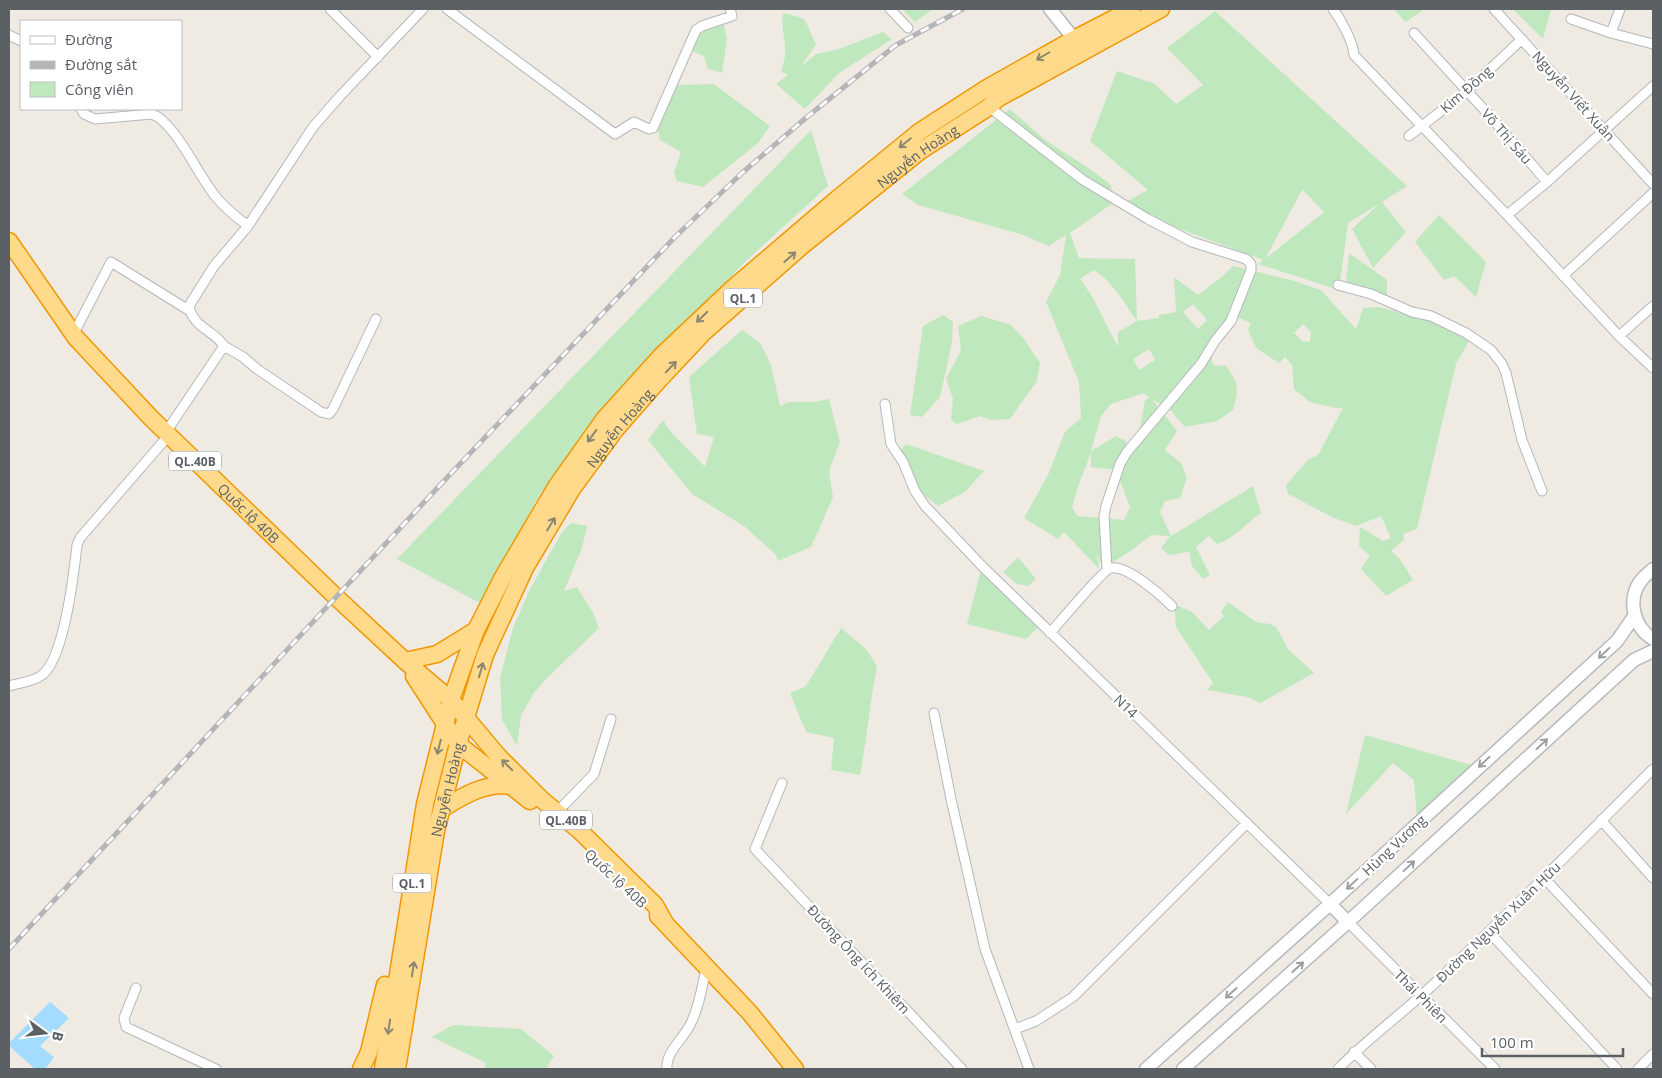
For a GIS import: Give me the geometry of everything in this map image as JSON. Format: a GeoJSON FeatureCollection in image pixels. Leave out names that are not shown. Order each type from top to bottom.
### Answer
{"type":"FeatureCollection","features":[{"type":"Feature","properties":{"kind":"highway","name":"Nguyễn Hoàng"},"geometry":{"type":"LineString","coordinates":[[383,1069],[425,804],[451,700],[476,630],[503,577],[556,487],[605,418],[661,356],[733,288],[919,132],[987,88],[1132,9]]}},
{"type":"Feature","properties":{"kind":"highway","name":"Nguyễn Hoàng"},"geometry":{"type":"LineString","coordinates":[[397,1069],[436,831],[458,744],[485,655],[525,568],[572,488],[616,429],[704,332],[803,245],[920,151],[989,107],[997,98],[1161,9]]}},
{"type":"Feature","properties":{"kind":"highway","name":"Quốc lộ 40B"},"geometry":{"type":"LineString","coordinates":[[9,240],[73,335],[167,434],[404,662],[451,700],[499,757],[655,905],[665,923]]}},
{"type":"Feature","properties":{"kind":"highway"},"geometry":{"type":"LineString","coordinates":[[404,662],[436,654],[476,630]]}},
{"type":"Feature","properties":{"kind":"highway","name":"Quốc lộ 40B"},"geometry":{"type":"LineString","coordinates":[[404,662],[458,744],[547,814],[665,923],[750,1013],[795,1069]]}},
{"type":"Feature","properties":{"kind":"highway"},"geometry":{"type":"LineString","coordinates":[[442,809],[459,798],[490,786],[499,784],[512,786]]}},
{"type":"Feature","properties":{"kind":"highway"},"geometry":{"type":"LineString","coordinates":[[361,1069],[369,1052],[397,930],[413,877]]}},
{"type":"Feature","properties":{"kind":"main road"},"geometry":{"type":"LineString","coordinates":[[1050,9],[1074,39]]}},
{"type":"Feature","properties":{"kind":"main road"},"geometry":{"type":"LineString","coordinates":[[1653,570],[1643,578],[1636,589],[1633,602],[1635,615],[1640,626],[1653,639]]}},
{"type":"Feature","properties":{"kind":"main road","name":"Hùng Vương"},"geometry":{"type":"LineString","coordinates":[[1146,1069],[1330,904],[1617,641],[1635,615]]}},
{"type":"Feature","properties":{"kind":"main road","name":"Hùng Vương"},"geometry":{"type":"LineString","coordinates":[[1184,1069],[1348,922],[1634,660],[1653,651]]}},
{"type":"Feature","properties":{"kind":"main road"},"geometry":{"type":"LineString","coordinates":[[1330,904],[1348,922]]}},
{"type":"Feature","properties":{"kind":"street"},"geometry":{"type":"LineString","coordinates":[[330,9],[378,57]]}},
{"type":"Feature","properties":{"kind":"street"},"geometry":{"type":"LineString","coordinates":[[376,319],[333,410],[329,414],[321,412],[224,346],[221,341],[204,329],[191,315],[189,306],[214,266],[248,226],[313,127],[423,9]]}},
{"type":"Feature","properties":{"kind":"street"},"geometry":{"type":"LineString","coordinates":[[447,9],[615,134],[634,122],[649,129],[653,128],[696,30],[702,26],[732,16],[730,9]]}},
{"type":"Feature","properties":{"kind":"street"},"geometry":{"type":"LineString","coordinates":[[890,9],[908,28]]}},
{"type":"Feature","properties":{"kind":"street"},"geometry":{"type":"LineString","coordinates":[[1333,9],[1342,22],[1345,33],[1353,47],[1354,55],[1507,215],[1619,336],[1653,368]]}},
{"type":"Feature","properties":{"kind":"street","name":"Nguyễn Viết Xuân"},"geometry":{"type":"LineString","coordinates":[[1494,9],[1653,184]]}},
{"type":"Feature","properties":{"kind":"street"},"geometry":{"type":"LineString","coordinates":[[1611,33],[1620,9]]}},
{"type":"Feature","properties":{"kind":"street"},"geometry":{"type":"LineString","coordinates":[[1571,19],[1611,33],[1653,44]]}},
{"type":"Feature","properties":{"kind":"street","name":"Võ Thị Sáu"},"geometry":{"type":"LineString","coordinates":[[1414,33],[1547,182]]}},
{"type":"Feature","properties":{"kind":"street"},"geometry":{"type":"LineString","coordinates":[[9,35],[20,41]]}},
{"type":"Feature","properties":{"kind":"street","name":"Kim Đồng"},"geometry":{"type":"LineString","coordinates":[[1409,136],[1467,91],[1522,39]]}},
{"type":"Feature","properties":{"kind":"street"},"geometry":{"type":"LineString","coordinates":[[1507,215],[1547,182],[1653,86]]}},
{"type":"Feature","properties":{"kind":"street"},"geometry":{"type":"LineString","coordinates":[[989,107],[1083,180],[1148,219],[1192,242],[1246,259],[1251,264],[1251,270],[1231,321],[1215,341],[1201,364],[1127,452],[1120,464],[1104,516],[1107,569]]}},
{"type":"Feature","properties":{"kind":"street"},"geometry":{"type":"LineString","coordinates":[[82,110],[84,114],[95,119],[152,114],[158,116],[173,133],[215,196],[230,212],[248,226]]}},
{"type":"Feature","properties":{"kind":"street"},"geometry":{"type":"LineString","coordinates":[[1563,276],[1653,193]]}},
{"type":"Feature","properties":{"kind":"street"},"geometry":{"type":"LineString","coordinates":[[73,335],[111,262],[190,311]]}},
{"type":"Feature","properties":{"kind":"street"},"geometry":{"type":"LineString","coordinates":[[1338,285],[1371,294],[1412,312],[1431,316],[1466,333],[1491,350],[1502,364],[1506,373],[1522,440],[1542,491]]}},
{"type":"Feature","properties":{"kind":"street"},"geometry":{"type":"LineString","coordinates":[[1619,336],[1653,306]]}},
{"type":"Feature","properties":{"kind":"street"},"geometry":{"type":"LineString","coordinates":[[9,686],[41,676],[49,668],[64,631],[77,545],[80,538],[167,434],[224,346]]}},
{"type":"Feature","properties":{"kind":"street","name":"N14"},"geometry":{"type":"LineString","coordinates":[[885,404],[891,444],[903,462],[915,492],[925,506],[1050,633],[1330,904]]}},
{"type":"Feature","properties":{"kind":"street"},"geometry":{"type":"LineString","coordinates":[[1050,633],[1107,569],[1119,569],[1143,581],[1172,606]]}},
{"type":"Feature","properties":{"kind":"street"},"geometry":{"type":"LineString","coordinates":[[934,713],[984,949],[1029,1069]]}},
{"type":"Feature","properties":{"kind":"street"},"geometry":{"type":"LineString","coordinates":[[557,812],[594,774],[611,719]]}},
{"type":"Feature","properties":{"kind":"street","name":"Đường Nguyễn Xuân Hữu"},"geometry":{"type":"LineString","coordinates":[[1338,1069],[1354,1052],[1422,996],[1601,820],[1652,773]]}},
{"type":"Feature","properties":{"kind":"street","name":"Đường Ông Ích Khiêm"},"geometry":{"type":"LineString","coordinates":[[782,783],[755,849],[962,1069]]}},
{"type":"Feature","properties":{"kind":"street"},"geometry":{"type":"LineString","coordinates":[[1601,820],[1653,878]]}},
{"type":"Feature","properties":{"kind":"street"},"geometry":{"type":"LineString","coordinates":[[1015,1029],[1036,1020],[1073,997],[1247,823]]}},
{"type":"Feature","properties":{"kind":"street"},"geometry":{"type":"LineString","coordinates":[[1544,878],[1653,994]]}},
{"type":"Feature","properties":{"kind":"street","name":"Thái Phiên"},"geometry":{"type":"LineString","coordinates":[[1348,922],[1495,1069]]}},
{"type":"Feature","properties":{"kind":"street"},"geometry":{"type":"LineString","coordinates":[[1489,932],[1617,1069]]}},
{"type":"Feature","properties":{"kind":"street"},"geometry":{"type":"LineString","coordinates":[[667,1069],[666,1062],[690,1027],[694,1017],[706,968]]}},
{"type":"Feature","properties":{"kind":"street"},"geometry":{"type":"LineString","coordinates":[[136,988],[124,1018],[126,1027],[216,1069]]}},
{"type":"Feature","properties":{"kind":"street"},"geometry":{"type":"LineString","coordinates":[[1354,1052],[1371,1069]]}},
{"type":"Feature","properties":{"kind":"street"},"geometry":{"type":"LineString","coordinates":[[1638,1069],[1653,1054]]}},
{"type":"Feature","properties":{"kind":"green space"},"geometry":{"type":"Polygon","coordinates":[[[902,9],[933,9],[915,22],[902,9]]]}},
{"type":"Feature","properties":{"kind":"green space"},"geometry":{"type":"Polygon","coordinates":[[[1394,9],[1425,9],[1405,22],[1394,9]]]}},
{"type":"Feature","properties":{"kind":"green space"},"geometry":{"type":"Polygon","coordinates":[[[1513,9],[1551,9],[1543,39],[1513,9]]]}},
{"type":"Feature","properties":{"kind":"green space"},"geometry":{"type":"Polygon","coordinates":[[[1215,11],[1407,186],[1382,202],[1406,232],[1373,268],[1352,229],[1379,204],[1348,223],[1339,290],[1258,264],[1263,260],[1118,206],[1148,190],[1090,141],[1117,71],[1155,84],[1176,104],[1203,85],[1167,48],[1215,11]],[[1302,190],[1265,259],[1324,212],[1302,190]]]}},
{"type":"Feature","properties":{"kind":"green space"},"geometry":{"type":"Polygon","coordinates":[[[783,13],[805,20],[816,45],[801,66],[816,54],[839,49],[883,32],[892,39],[839,73],[805,109],[776,84],[788,75],[781,71],[785,54],[783,13]]]}},
{"type":"Feature","properties":{"kind":"green space"},"geometry":{"type":"Polygon","coordinates":[[[717,23],[724,25],[727,39],[722,73],[708,69],[704,56],[692,51],[693,33],[717,23]]]}},
{"type":"Feature","properties":{"kind":"green space"},"geometry":{"type":"Polygon","coordinates":[[[714,84],[770,126],[758,143],[703,187],[677,181],[674,172],[681,152],[660,140],[658,129],[665,113],[666,94],[678,85],[714,84]]]}},
{"type":"Feature","properties":{"kind":"green space"},"geometry":{"type":"Polygon","coordinates":[[[1010,109],[1045,140],[1111,185],[1113,203],[1070,233],[1079,258],[1135,259],[1137,321],[1159,318],[1159,315],[1176,312],[1174,277],[1198,295],[1221,278],[1233,266],[1291,280],[1321,290],[1356,329],[1363,308],[1379,307],[1474,332],[1456,364],[1417,529],[1403,534],[1404,540],[1391,551],[1400,559],[1413,580],[1386,596],[1361,569],[1370,556],[1359,546],[1360,527],[1383,541],[1391,538],[1381,516],[1356,526],[1334,518],[1288,494],[1286,485],[1308,460],[1318,455],[1343,408],[1310,402],[1294,389],[1292,365],[1285,357],[1279,363],[1256,348],[1248,330],[1251,323],[1239,318],[1208,346],[1213,365],[1226,366],[1236,382],[1237,392],[1233,410],[1217,421],[1185,427],[1171,411],[1152,399],[1177,431],[1165,450],[1181,463],[1187,478],[1180,498],[1165,501],[1160,512],[1171,536],[1253,486],[1261,513],[1223,542],[1217,544],[1209,536],[1196,547],[1210,575],[1203,579],[1192,566],[1189,552],[1169,555],[1161,548],[1170,536],[1151,535],[1132,550],[1103,568],[1097,554],[1099,569],[1064,532],[1058,539],[1024,518],[1048,475],[1065,432],[1081,418],[1079,382],[1046,302],[1060,275],[1066,235],[1049,246],[1023,235],[918,205],[902,194],[1010,109]],[[1094,270],[1080,279],[1092,296],[1118,347],[1118,332],[1137,321],[1113,287],[1094,270]],[[1193,304],[1183,312],[1198,329],[1207,320],[1193,304]],[[1303,324],[1294,333],[1302,341],[1310,342],[1311,332],[1303,324]],[[1149,349],[1133,359],[1139,370],[1155,360],[1149,349]],[[1144,393],[1111,404],[1101,416],[1091,451],[1116,436],[1126,441],[1128,448],[1140,429],[1145,400],[1150,398],[1144,393]],[[1091,453],[1072,507],[1077,516],[1124,520],[1130,507],[1116,470],[1091,467],[1091,453]]]}},
{"type":"Feature","properties":{"kind":"green space"},"geometry":{"type":"Polygon","coordinates":[[[811,130],[828,186],[747,260],[632,378],[540,494],[480,603],[397,559],[811,130]]]}},
{"type":"Feature","properties":{"kind":"green space"},"geometry":{"type":"Polygon","coordinates":[[[1439,215],[1486,262],[1476,297],[1454,276],[1444,280],[1415,242],[1439,215]]]}},
{"type":"Feature","properties":{"kind":"green space"},"geometry":{"type":"Polygon","coordinates":[[[1349,253],[1387,280],[1387,296],[1345,292],[1349,253]]]}},
{"type":"Feature","properties":{"kind":"green space"},"geometry":{"type":"Polygon","coordinates":[[[943,315],[953,322],[952,342],[940,397],[922,417],[910,415],[923,326],[943,315]]]}},
{"type":"Feature","properties":{"kind":"green space"},"geometry":{"type":"Polygon","coordinates":[[[981,316],[1011,325],[1024,339],[1040,363],[1037,381],[1010,419],[991,420],[980,416],[957,424],[951,420],[953,399],[946,378],[961,351],[958,326],[981,316]]]}},
{"type":"Feature","properties":{"kind":"green space"},"geometry":{"type":"Polygon","coordinates":[[[742,330],[760,343],[771,365],[780,406],[788,402],[814,402],[829,399],[840,442],[829,471],[833,497],[811,547],[778,561],[776,555],[744,526],[692,494],[648,440],[663,420],[671,432],[705,467],[714,437],[697,434],[689,377],[742,330]]]}},
{"type":"Feature","properties":{"kind":"green space"},"geometry":{"type":"Polygon","coordinates":[[[906,444],[984,471],[965,492],[938,506],[915,488],[894,457],[906,444]]]}},
{"type":"Feature","properties":{"kind":"green space"},"geometry":{"type":"Polygon","coordinates":[[[571,523],[587,526],[582,548],[564,591],[577,587],[593,613],[599,628],[533,694],[521,716],[517,746],[502,720],[500,678],[513,628],[529,591],[562,532],[571,523]]]}},
{"type":"Feature","properties":{"kind":"green space"},"geometry":{"type":"Polygon","coordinates":[[[1018,557],[1036,579],[1028,586],[1017,584],[1003,572],[1018,557]]]}},
{"type":"Feature","properties":{"kind":"green space"},"geometry":{"type":"Polygon","coordinates":[[[982,566],[1026,609],[1025,615],[1038,627],[1026,639],[967,624],[982,566]]]}},
{"type":"Feature","properties":{"kind":"green space"},"geometry":{"type":"Polygon","coordinates":[[[1228,602],[1256,622],[1276,627],[1288,649],[1314,673],[1260,703],[1247,697],[1207,690],[1213,683],[1176,627],[1174,604],[1192,612],[1209,630],[1224,616],[1221,612],[1228,602]]]}},
{"type":"Feature","properties":{"kind":"green space"},"geometry":{"type":"Polygon","coordinates":[[[841,628],[866,649],[877,666],[860,775],[831,770],[834,738],[806,732],[790,693],[806,686],[841,628]]]}},
{"type":"Feature","properties":{"kind":"green space"},"geometry":{"type":"Polygon","coordinates":[[[1365,735],[1475,766],[1417,819],[1414,780],[1393,763],[1346,814],[1365,735]]]}},
{"type":"Feature","properties":{"kind":"green space"},"geometry":{"type":"Polygon","coordinates":[[[453,1025],[521,1029],[554,1056],[546,1069],[484,1069],[486,1063],[432,1037],[453,1025]]]}},
{"type":"Feature","properties":{"kind":"water"},"geometry":{"type":"Polygon","coordinates":[[[50,1002],[69,1018],[40,1046],[54,1057],[45,1069],[35,1069],[9,1046],[9,1043],[50,1002]]]}},
{"type":"Feature","properties":{"kind":"railway"},"geometry":{"type":"LineString","coordinates":[[9,949],[442,483],[675,237],[742,173],[807,117],[896,45],[963,9]]}}]}
